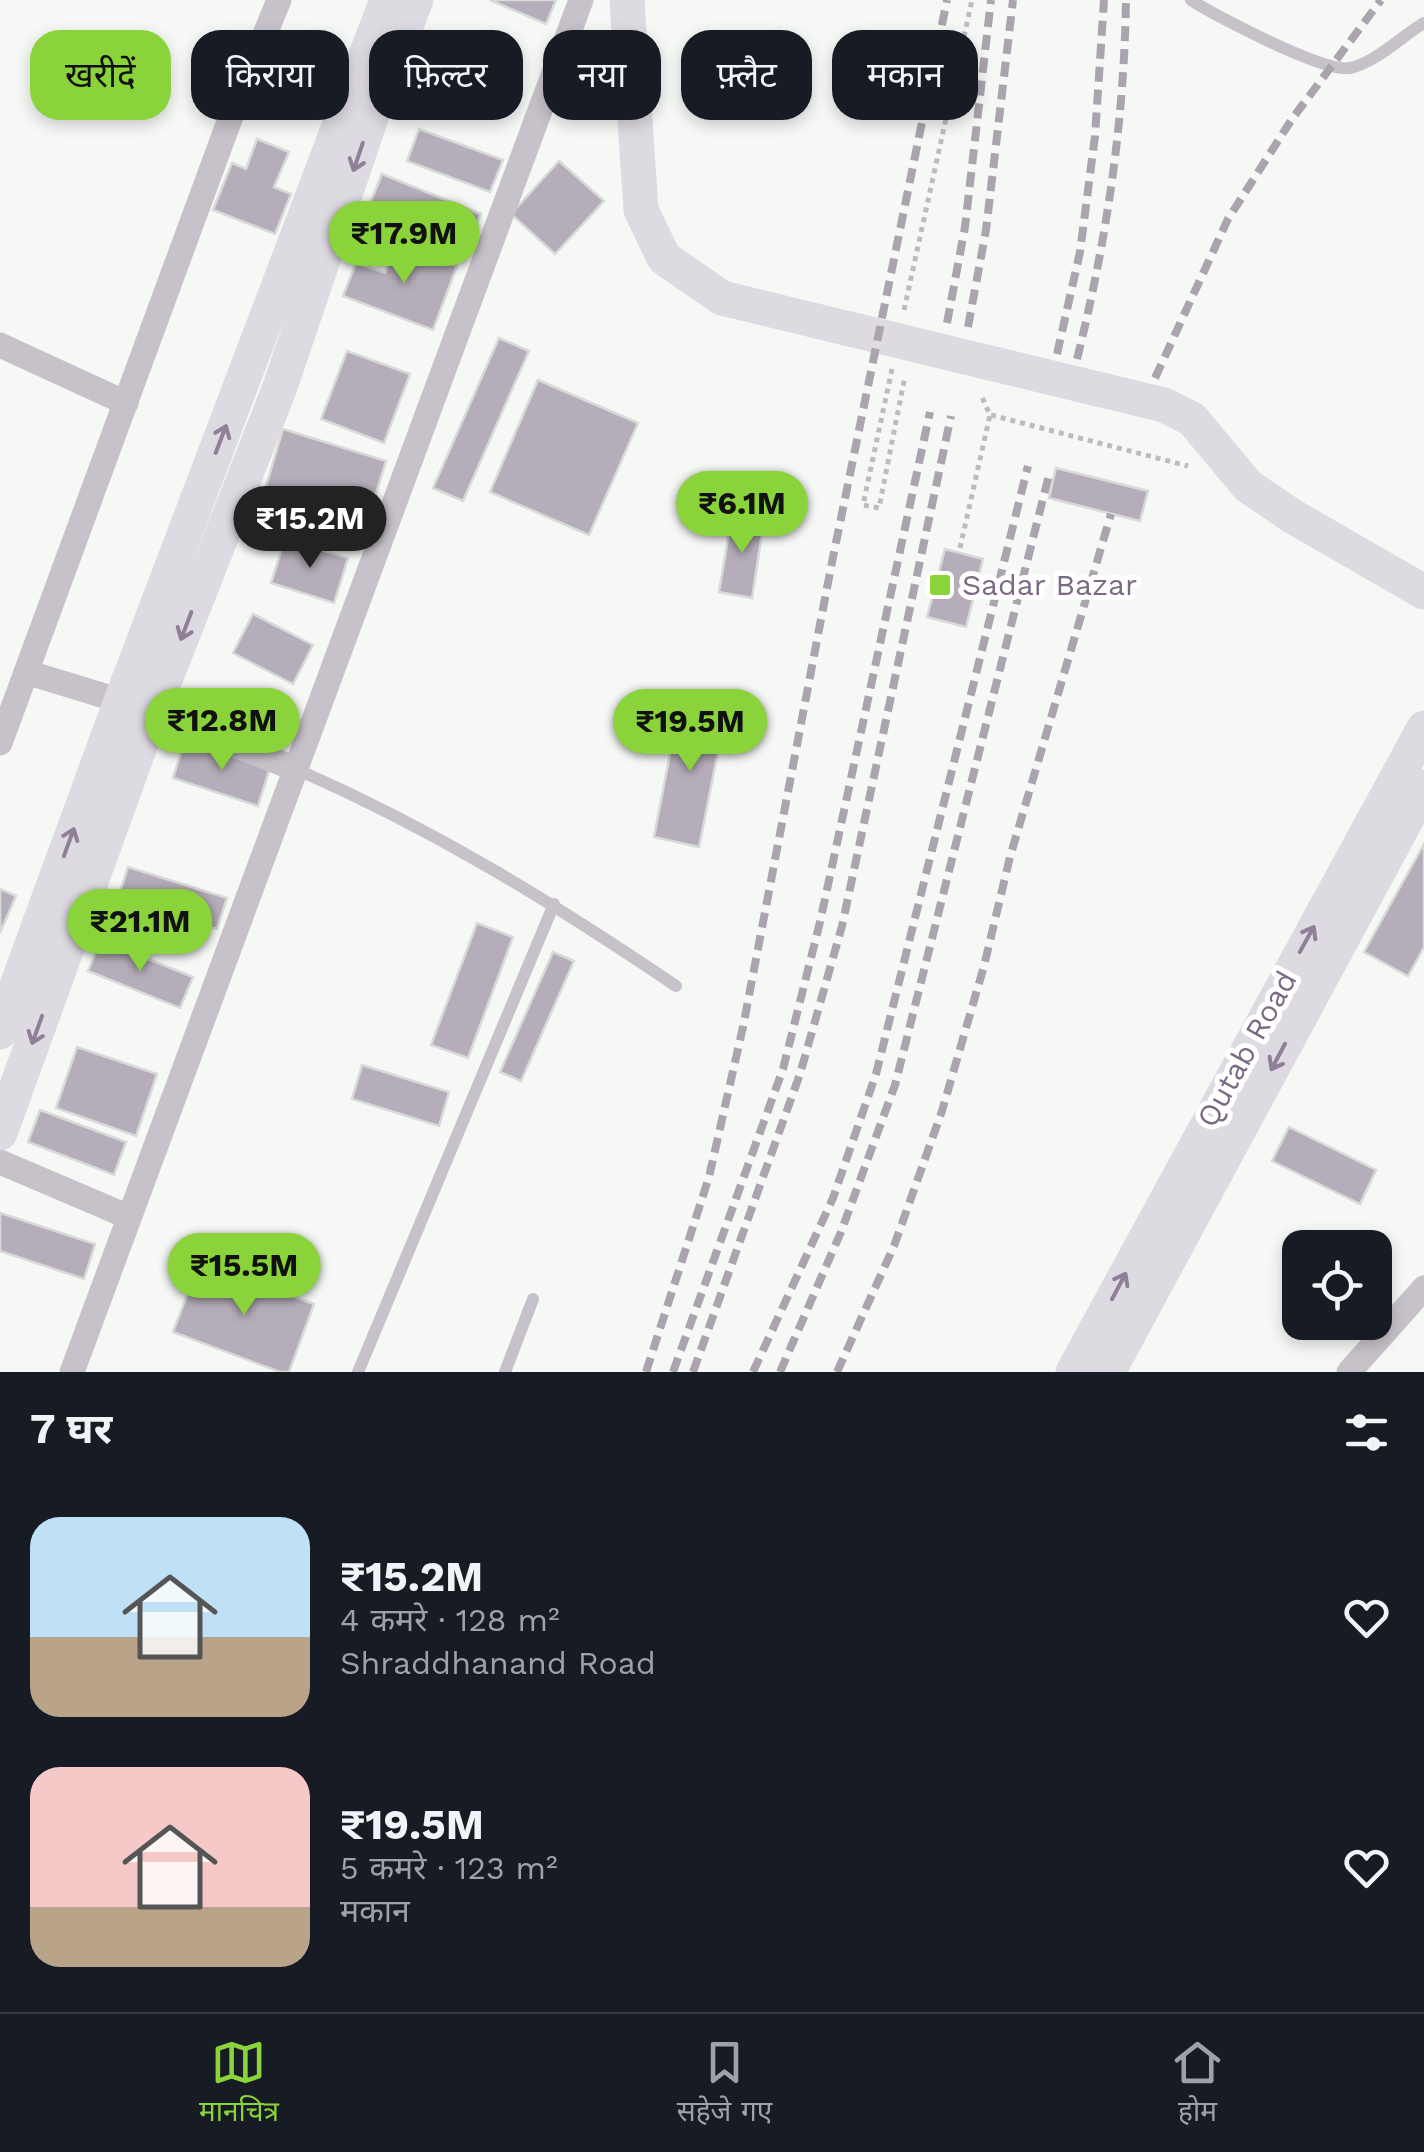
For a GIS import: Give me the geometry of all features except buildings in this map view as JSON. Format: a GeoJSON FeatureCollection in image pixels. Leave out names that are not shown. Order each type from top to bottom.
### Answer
{"type":"FeatureCollection","features":[{"type":"Feature","properties":{"kind":"street"},"geometry":{"type":"LineString","coordinates":[[2,730],[230,119],[279,0]]}},
{"type":"Feature","properties":{"kind":"street"},"geometry":{"type":"LineString","coordinates":[[0,1133],[136,707],[387,0]]}},
{"type":"Feature","properties":{"kind":"street"},"geometry":{"type":"LineString","coordinates":[[0,1032],[136,707],[280,387],[378,97],[416,0]]}},
{"type":"Feature","properties":{"kind":"street"},"geometry":{"type":"LineString","coordinates":[[72,1372],[581,0]]}},
{"type":"Feature","properties":{"kind":"street"},"geometry":{"type":"LineString","coordinates":[[626,0],[641,210],[664,258],[722,298],[1164,405],[1192,419],[1248,486],[1424,592]]}},
{"type":"Feature","properties":{"kind":"street"},"geometry":{"type":"LineString","coordinates":[[0,345],[126,402]]}},
{"type":"Feature","properties":{"kind":"street"},"geometry":{"type":"LineString","coordinates":[[26,672],[136,707],[296,769]]}},
{"type":"Feature","properties":{"kind":"street","name":"Qutab Road"},"geometry":{"type":"LineString","coordinates":[[1073,1372],[1424,728]]}},
{"type":"Feature","properties":{"kind":"street","name":"Qutab Road"},"geometry":{"type":"LineString","coordinates":[[1108,1372],[1424,787]]}},
{"type":"Feature","properties":{"kind":"street"},"geometry":{"type":"LineString","coordinates":[[0,1162],[129,1217]]}},
{"type":"Feature","properties":{"kind":"street"},"geometry":{"type":"LineString","coordinates":[[1349,1372],[1424,1288]]}},
{"type":"Feature","properties":{"kind":"lane"},"geometry":{"type":"LineString","coordinates":[[1191,0],[1245,30],[1340,69],[1361,64],[1424,23]]}},
{"type":"Feature","properties":{"kind":"lane"},"geometry":{"type":"LineString","coordinates":[[296,769],[398,814],[554,904],[676,986]]}},
{"type":"Feature","properties":{"kind":"lane"},"geometry":{"type":"LineString","coordinates":[[358,1372],[554,904]]}},
{"type":"Feature","properties":{"kind":"lane"},"geometry":{"type":"LineString","coordinates":[[505,1372],[534,1299]]}},
{"type":"Feature","properties":{"kind":"path"},"geometry":{"type":"LineString","coordinates":[[902,322],[972,0]]}},
{"type":"Feature","properties":{"kind":"path"},"geometry":{"type":"LineString","coordinates":[[894,359],[863,505],[879,508],[906,373]]}},
{"type":"Feature","properties":{"kind":"path"},"geometry":{"type":"LineString","coordinates":[[960,548],[990,415],[1158,456]]}},
{"type":"Feature","properties":{"kind":"railway"},"geometry":{"type":"LineString","coordinates":[[646,1372],[709,1177],[743,1027],[831,567],[947,0]]}},
{"type":"Feature","properties":{"kind":"railway"},"geometry":{"type":"LineString","coordinates":[[947,323],[965,227],[991,0]]}},
{"type":"Feature","properties":{"kind":"railway"},"geometry":{"type":"LineString","coordinates":[[968,327],[986,230],[1013,0]]}},
{"type":"Feature","properties":{"kind":"railway"},"geometry":{"type":"LineString","coordinates":[[1057,354],[1080,252],[1095,136],[1104,0]]}},
{"type":"Feature","properties":{"kind":"railway"},"geometry":{"type":"LineString","coordinates":[[1077,359],[1112,181],[1122,91],[1126,0]]}},
{"type":"Feature","properties":{"kind":"railway"},"geometry":{"type":"LineString","coordinates":[[1155,378],[1228,219],[1292,119],[1381,0]]}},
{"type":"Feature","properties":{"kind":"railway"},"geometry":{"type":"LineString","coordinates":[[673,1372],[783,1069],[820,922],[930,412]]}},
{"type":"Feature","properties":{"kind":"railway"},"geometry":{"type":"LineString","coordinates":[[693,1372],[800,1074],[842,926],[951,416]]}},
{"type":"Feature","properties":{"kind":"railway"},"geometry":{"type":"LineString","coordinates":[[753,1372],[833,1198],[876,1074],[1028,466]]}},
{"type":"Feature","properties":{"kind":"railway"},"geometry":{"type":"LineString","coordinates":[[780,1372],[841,1232],[895,1085],[1050,471]]}},
{"type":"Feature","properties":{"kind":"railway"},"geometry":{"type":"LineString","coordinates":[[837,1372],[894,1246],[942,1111],[984,966],[1010,857],[1111,514]]}},
{"type":"Feature","properties":{"kind":"place","name":"Sadar Bazar"},"geometry":{"type":"Point","coordinates":[940,585]}}]}
